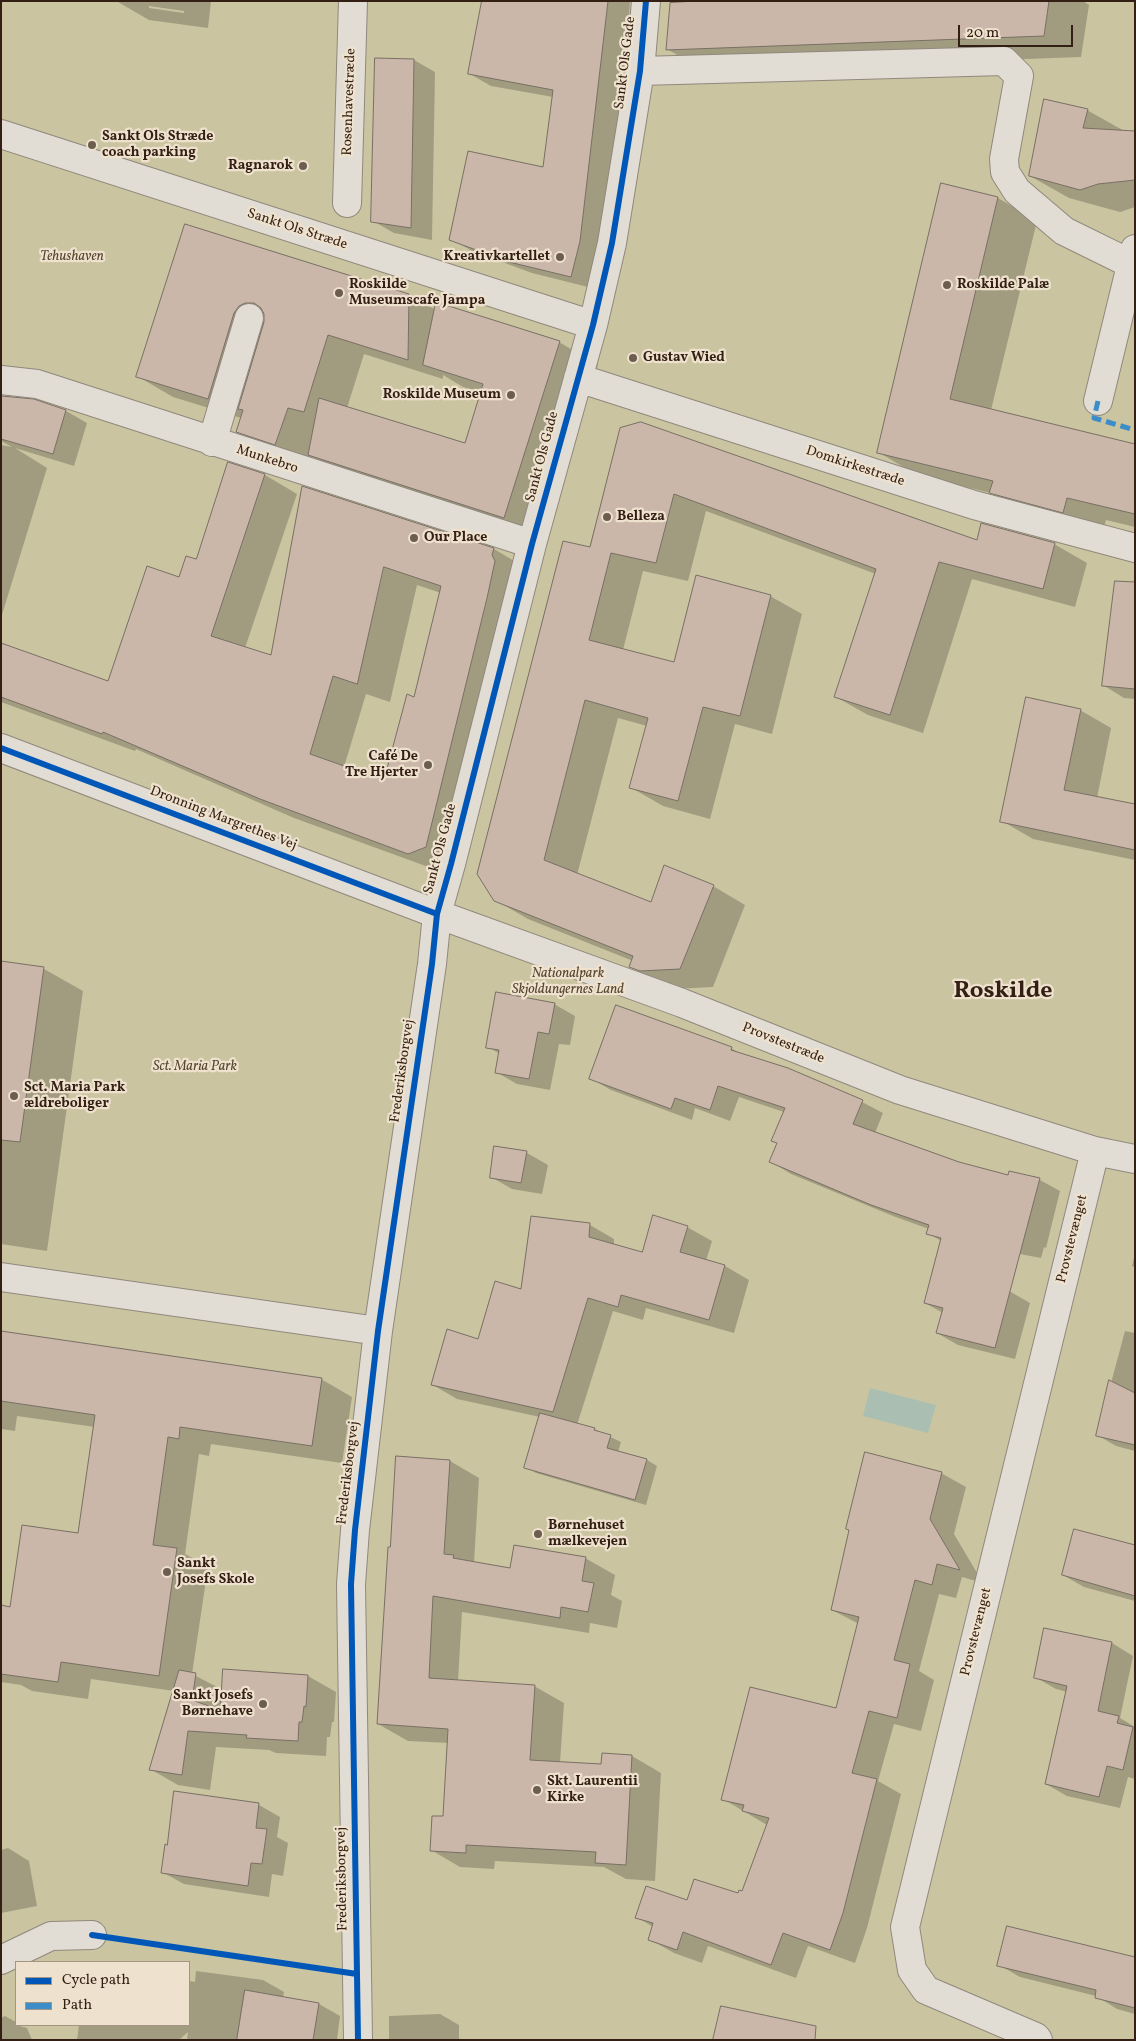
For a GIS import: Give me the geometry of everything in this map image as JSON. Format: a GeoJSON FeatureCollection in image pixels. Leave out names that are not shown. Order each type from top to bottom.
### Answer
{"type":"FeatureCollection","features":[{"type":"Feature","properties":{"kind":"street","name":"Rosenhavestræde"},"geometry":{"type":"LineString","coordinates":[[347,203],[353,1]]}},
{"type":"Feature","properties":{"kind":"street","name":"Sankt Ols Gade"},"geometry":{"type":"LineString","coordinates":[[436,914],[451,864],[532,544],[593,325],[612,243],[640,71],[646,1]]}},
{"type":"Feature","properties":{"kind":"street"},"geometry":{"type":"LineString","coordinates":[[640,71],[1004,61],[1018,76],[1004,159],[1005,172],[1017,191],[1064,231],[1133,257],[1098,401]]}},
{"type":"Feature","properties":{"kind":"street","name":"Sankt Ols Stræde"},"geometry":{"type":"LineString","coordinates":[[1,134],[593,325]]}},
{"type":"Feature","properties":{"kind":"street"},"geometry":{"type":"LineString","coordinates":[[212,442],[249,318]]}},
{"type":"Feature","properties":{"kind":"street","name":"Domkirkestræde"},"geometry":{"type":"LineString","coordinates":[[578,378],[974,505],[1135,548]]}},
{"type":"Feature","properties":{"kind":"street","name":"Munkebro"},"geometry":{"type":"LineString","coordinates":[[1,380],[36,384],[532,544]]}},
{"type":"Feature","properties":{"kind":"street","name":"Dronning Margrethes Vej"},"geometry":{"type":"LineString","coordinates":[[1,748],[436,914]]}},
{"type":"Feature","properties":{"kind":"street","name":"Provstestræde"},"geometry":{"type":"LineString","coordinates":[[436,914],[682,1003],[900,1090],[1095,1152],[1135,1159]]}},
{"type":"Feature","properties":{"kind":"street","name":"Frederiksborgvej"},"geometry":{"type":"LineString","coordinates":[[358,2040],[351,1584],[356,1522],[378,1331],[432,964],[436,914]]}},
{"type":"Feature","properties":{"kind":"street","name":"Provstevænget"},"geometry":{"type":"LineString","coordinates":[[1038,2040],[1036,2036],[926,1990],[912,1970],[905,1927],[1095,1152]]}},
{"type":"Feature","properties":{"kind":"street"},"geometry":{"type":"LineString","coordinates":[[1,1277],[378,1331]]}},
{"type":"Feature","properties":{"kind":"street"},"geometry":{"type":"LineString","coordinates":[[1,1960],[51,1936],[92,1935]]}},
{"type":"Feature","properties":{"kind":"green space","name":"Nationalpark Skjoldungernes Land"},"geometry":{"type":"Polygon","coordinates":[[[1,1],[1135,1],[1135,2040],[1,2040],[1,1]]]}},
{"type":"Feature","properties":{"kind":"shaded area"},"geometry":{"type":"Polygon","coordinates":[[[870,1388],[936,1405],[928,1433],[863,1416],[870,1388]]]}},
{"type":"Feature","properties":{"kind":"building"},"geometry":{"type":"Polygon","coordinates":[[[482,1],[608,1],[580,241],[571,277],[509,262],[449,240],[468,151],[543,167],[553,90],[468,74],[482,1]]]}},
{"type":"Feature","properties":{"kind":"building"},"geometry":{"type":"Polygon","coordinates":[[[695,1],[1049,1],[1044,36],[666,50],[670,3],[695,1]]]}},
{"type":"Feature","properties":{"kind":"building"},"geometry":{"type":"Polygon","coordinates":[[[375,58],[414,59],[411,228],[371,222],[375,58]]]}},
{"type":"Feature","properties":{"kind":"building"},"geometry":{"type":"Polygon","coordinates":[[[1044,99],[1088,109],[1083,128],[1135,131],[1135,180],[1098,184],[1080,190],[1029,176],[1044,99]]]}},
{"type":"Feature","properties":{"kind":"building","name":"Roskilde Palæ"},"geometry":{"type":"Polygon","coordinates":[[[941,183],[998,197],[950,399],[1135,444],[1135,514],[1067,498],[1063,513],[989,493],[993,481],[877,453],[941,183]]]}},
{"type":"Feature","properties":{"kind":"building"},"geometry":{"type":"Polygon","coordinates":[[[185,224],[409,294],[408,360],[328,335],[304,412],[288,408],[275,445],[236,432],[243,410],[238,409],[264,322],[264,314],[261,308],[254,303],[245,303],[239,306],[234,313],[208,399],[136,377],[185,224]]]}},
{"type":"Feature","properties":{"kind":"building"},"geometry":{"type":"Polygon","coordinates":[[[436,302],[560,341],[504,518],[308,455],[319,398],[465,443],[483,384],[423,365],[436,302]]]}},
{"type":"Feature","properties":{"kind":"building"},"geometry":{"type":"Polygon","coordinates":[[[1,396],[34,399],[66,410],[53,454],[1,439],[1,396]]]}},
{"type":"Feature","properties":{"kind":"building"},"geometry":{"type":"Polygon","coordinates":[[[641,422],[977,540],[981,523],[1055,543],[1043,589],[939,562],[890,715],[834,697],[876,569],[674,494],[656,563],[611,553],[589,640],[674,662],[696,575],[771,595],[740,716],[703,707],[678,801],[629,788],[648,718],[585,700],[544,860],[651,902],[664,865],[714,885],[680,969],[640,971],[629,967],[633,956],[494,901],[477,874],[563,541],[590,547],[620,428],[641,422]]]}},
{"type":"Feature","properties":{"kind":"building"},"geometry":{"type":"Polygon","coordinates":[[[228,462],[265,474],[211,636],[271,655],[302,486],[494,548],[492,555],[495,561],[487,598],[426,847],[408,854],[260,799],[103,732],[102,734],[1,697],[1,643],[108,681],[147,566],[179,577],[186,556],[196,559],[228,462]],[[384,567],[357,684],[333,676],[310,754],[384,780],[407,694],[414,697],[441,586],[384,567]]]}},
{"type":"Feature","properties":{"kind":"building"},"geometry":{"type":"Polygon","coordinates":[[[1115,581],[1135,582],[1135,689],[1102,686],[1115,581]]]}},
{"type":"Feature","properties":{"kind":"building"},"geometry":{"type":"Polygon","coordinates":[[[1026,697],[1081,709],[1064,790],[1135,804],[1135,850],[1000,822],[1026,697]]]}},
{"type":"Feature","properties":{"kind":"building","name":"Sct. Maria Park ældreboliger"},"geometry":{"type":"Polygon","coordinates":[[[1,961],[44,967],[20,1142],[1,1140],[1,961]]]}},
{"type":"Feature","properties":{"kind":"building"},"geometry":{"type":"Polygon","coordinates":[[[496,992],[555,1003],[549,1034],[538,1032],[529,1079],[495,1073],[499,1050],[486,1048],[496,992]]]}},
{"type":"Feature","properties":{"kind":"building"},"geometry":{"type":"Polygon","coordinates":[[[616,1005],[732,1047],[731,1050],[788,1068],[863,1100],[853,1124],[959,1162],[1008,1175],[1009,1171],[1040,1178],[995,1348],[936,1333],[943,1308],[924,1303],[941,1238],[926,1234],[929,1225],[871,1205],[769,1162],[777,1143],[771,1141],[785,1108],[718,1086],[710,1110],[675,1098],[671,1109],[589,1079],[616,1005]]]}},
{"type":"Feature","properties":{"kind":"building"},"geometry":{"type":"Polygon","coordinates":[[[494,1146],[527,1151],[521,1183],[490,1178],[494,1146]]]}},
{"type":"Feature","properties":{"kind":"building"},"geometry":{"type":"Polygon","coordinates":[[[653,1215],[688,1226],[680,1252],[725,1265],[709,1320],[621,1295],[618,1307],[588,1298],[553,1412],[431,1385],[447,1329],[478,1339],[495,1281],[521,1289],[531,1216],[590,1223],[589,1237],[642,1252],[653,1215]]]}},
{"type":"Feature","properties":{"kind":"building"},"geometry":{"type":"Polygon","coordinates":[[[1,1331],[322,1378],[312,1446],[180,1427],[179,1439],[168,1437],[153,1545],[177,1548],[159,1676],[61,1662],[58,1682],[1,1674],[1,1605],[10,1607],[22,1525],[78,1533],[95,1415],[1,1401],[1,1331]]]}},
{"type":"Feature","properties":{"kind":"building"},"geometry":{"type":"Polygon","coordinates":[[[1109,1380],[1135,1393],[1135,1445],[1096,1436],[1109,1380]]]}},
{"type":"Feature","properties":{"kind":"building"},"geometry":{"type":"Polygon","coordinates":[[[540,1413],[595,1428],[594,1430],[611,1435],[607,1448],[647,1459],[635,1500],[524,1468],[540,1413]]]}},
{"type":"Feature","properties":{"kind":"building"},"geometry":{"type":"Polygon","coordinates":[[[865,1452],[942,1472],[930,1519],[960,1570],[937,1564],[932,1585],[915,1580],[894,1660],[910,1664],[897,1718],[869,1711],[852,1773],[877,1779],[843,1913],[830,1950],[783,1933],[771,1965],[683,1932],[677,1950],[648,1940],[653,1923],[635,1918],[646,1886],[687,1900],[694,1879],[738,1893],[739,1890],[742,1891],[769,1818],[742,1811],[744,1805],[721,1800],[750,1687],[836,1708],[859,1617],[831,1610],[849,1530],[846,1529],[865,1452]]]}},
{"type":"Feature","properties":{"kind":"building"},"geometry":{"type":"Polygon","coordinates":[[[396,1456],[450,1460],[444,1554],[454,1555],[453,1558],[510,1568],[514,1545],[586,1557],[582,1581],[594,1583],[588,1612],[561,1607],[560,1618],[433,1596],[429,1678],[535,1685],[530,1760],[601,1764],[602,1753],[632,1755],[626,1865],[595,1863],[596,1852],[466,1845],[466,1853],[430,1851],[432,1816],[443,1816],[448,1729],[377,1724],[388,1547],[390,1547],[396,1456]]]}},
{"type":"Feature","properties":{"kind":"building"},"geometry":{"type":"Polygon","coordinates":[[[1074,1529],[1135,1545],[1135,1596],[1062,1575],[1074,1529]]]}},
{"type":"Feature","properties":{"kind":"building"},"geometry":{"type":"Polygon","coordinates":[[[1044,1628],[1112,1642],[1098,1711],[1119,1716],[1117,1723],[1133,1727],[1123,1770],[1107,1766],[1099,1797],[1045,1784],[1067,1686],[1034,1678],[1044,1628]]]}},
{"type":"Feature","properties":{"kind":"building","name":"Sankt Josefs Børnehave"},"geometry":{"type":"Polygon","coordinates":[[[223,1669],[308,1675],[306,1707],[304,1706],[302,1722],[299,1722],[298,1741],[246,1738],[247,1735],[188,1731],[182,1775],[149,1770],[179,1670],[196,1673],[192,1700],[220,1710],[223,1669]]]}},
{"type":"Feature","properties":{"kind":"building"},"geometry":{"type":"Polygon","coordinates":[[[174,1791],[259,1803],[256,1828],[267,1829],[262,1864],[251,1863],[248,1886],[161,1873],[165,1844],[167,1845],[174,1791]]]}},
{"type":"Feature","properties":{"kind":"building"},"geometry":{"type":"Polygon","coordinates":[[[1007,1926],[1135,1957],[1135,2008],[1095,1998],[1096,1990],[997,1966],[1007,1926]]]}},
{"type":"Feature","properties":{"kind":"building"},"geometry":{"type":"Polygon","coordinates":[[[245,1990],[319,2003],[313,2040],[237,2040],[245,1990]]]}},
{"type":"Feature","properties":{"kind":"building"},"geometry":{"type":"Polygon","coordinates":[[[721,2006],[816,2026],[815,2040],[713,2040],[721,2006]]]}},
{"type":"Feature","properties":{"kind":"marked path"},"geometry":{"type":"LineString","coordinates":[[1098,401],[1094,418],[1135,430]]}},
{"type":"Feature","properties":{"kind":"cycle path"},"geometry":{"type":"LineString","coordinates":[[358,2040],[351,1584],[355,1530],[378,1331],[432,964],[437,914],[532,544],[593,325],[612,243],[640,71],[646,1]]}},
{"type":"Feature","properties":{"kind":"cycle path"},"geometry":{"type":"LineString","coordinates":[[1,748],[437,914]]}},
{"type":"Feature","properties":{"kind":"cycle path"},"geometry":{"type":"LineString","coordinates":[[92,1935],[357,1974]]}},
{"type":"Feature","properties":{"kind":"place","name":"Sankt Ols Stræde coach parking"},"geometry":{"type":"Point","coordinates":[92,145]}},
{"type":"Feature","properties":{"kind":"place","name":"Ragnarok"},"geometry":{"type":"Point","coordinates":[303,166]}},
{"type":"Feature","properties":{"kind":"place","name":"Kreativkartellet"},"geometry":{"type":"Point","coordinates":[560,257]}},
{"type":"Feature","properties":{"kind":"place","name":"Roskilde Palæ"},"geometry":{"type":"Point","coordinates":[947,285]}},
{"type":"Feature","properties":{"kind":"place","name":"Roskilde Museumscafe Jampa"},"geometry":{"type":"Point","coordinates":[339,293]}},
{"type":"Feature","properties":{"kind":"place","name":"Gustav Wied"},"geometry":{"type":"Point","coordinates":[633,358]}},
{"type":"Feature","properties":{"kind":"place","name":"Roskilde Museum"},"geometry":{"type":"Point","coordinates":[511,395]}},
{"type":"Feature","properties":{"kind":"place","name":"Belleza"},"geometry":{"type":"Point","coordinates":[607,517]}},
{"type":"Feature","properties":{"kind":"place","name":"Our Place"},"geometry":{"type":"Point","coordinates":[414,538]}},
{"type":"Feature","properties":{"kind":"place","name":"Café De Tre Hjerter"},"geometry":{"type":"Point","coordinates":[428,765]}},
{"type":"Feature","properties":{"kind":"place","name":"Sct. Maria Park ældreboliger"},"geometry":{"type":"Point","coordinates":[14,1096]}},
{"type":"Feature","properties":{"kind":"place","name":"Børnehuset mælkevejen"},"geometry":{"type":"Point","coordinates":[538,1534]}},
{"type":"Feature","properties":{"kind":"place","name":"Sankt Josefs Skole"},"geometry":{"type":"Point","coordinates":[167,1572]}},
{"type":"Feature","properties":{"kind":"place","name":"Sankt Josefs Børnehave"},"geometry":{"type":"Point","coordinates":[263,1704]}},
{"type":"Feature","properties":{"kind":"place","name":"Skt. Laurentii Kirke"},"geometry":{"type":"Point","coordinates":[537,1790]}},
{"type":"Feature","properties":{"kind":"district","name":"Roskilde"},"geometry":{"type":"Point","coordinates":[1003,993]}},
{"type":"Feature","properties":{"kind":"park label","name":"Tehushaven"},"geometry":{"type":"Point","coordinates":[72,257]}},
{"type":"Feature","properties":{"kind":"park label","name":"Sct. Maria Park"},"geometry":{"type":"Point","coordinates":[195,1067]}}]}
